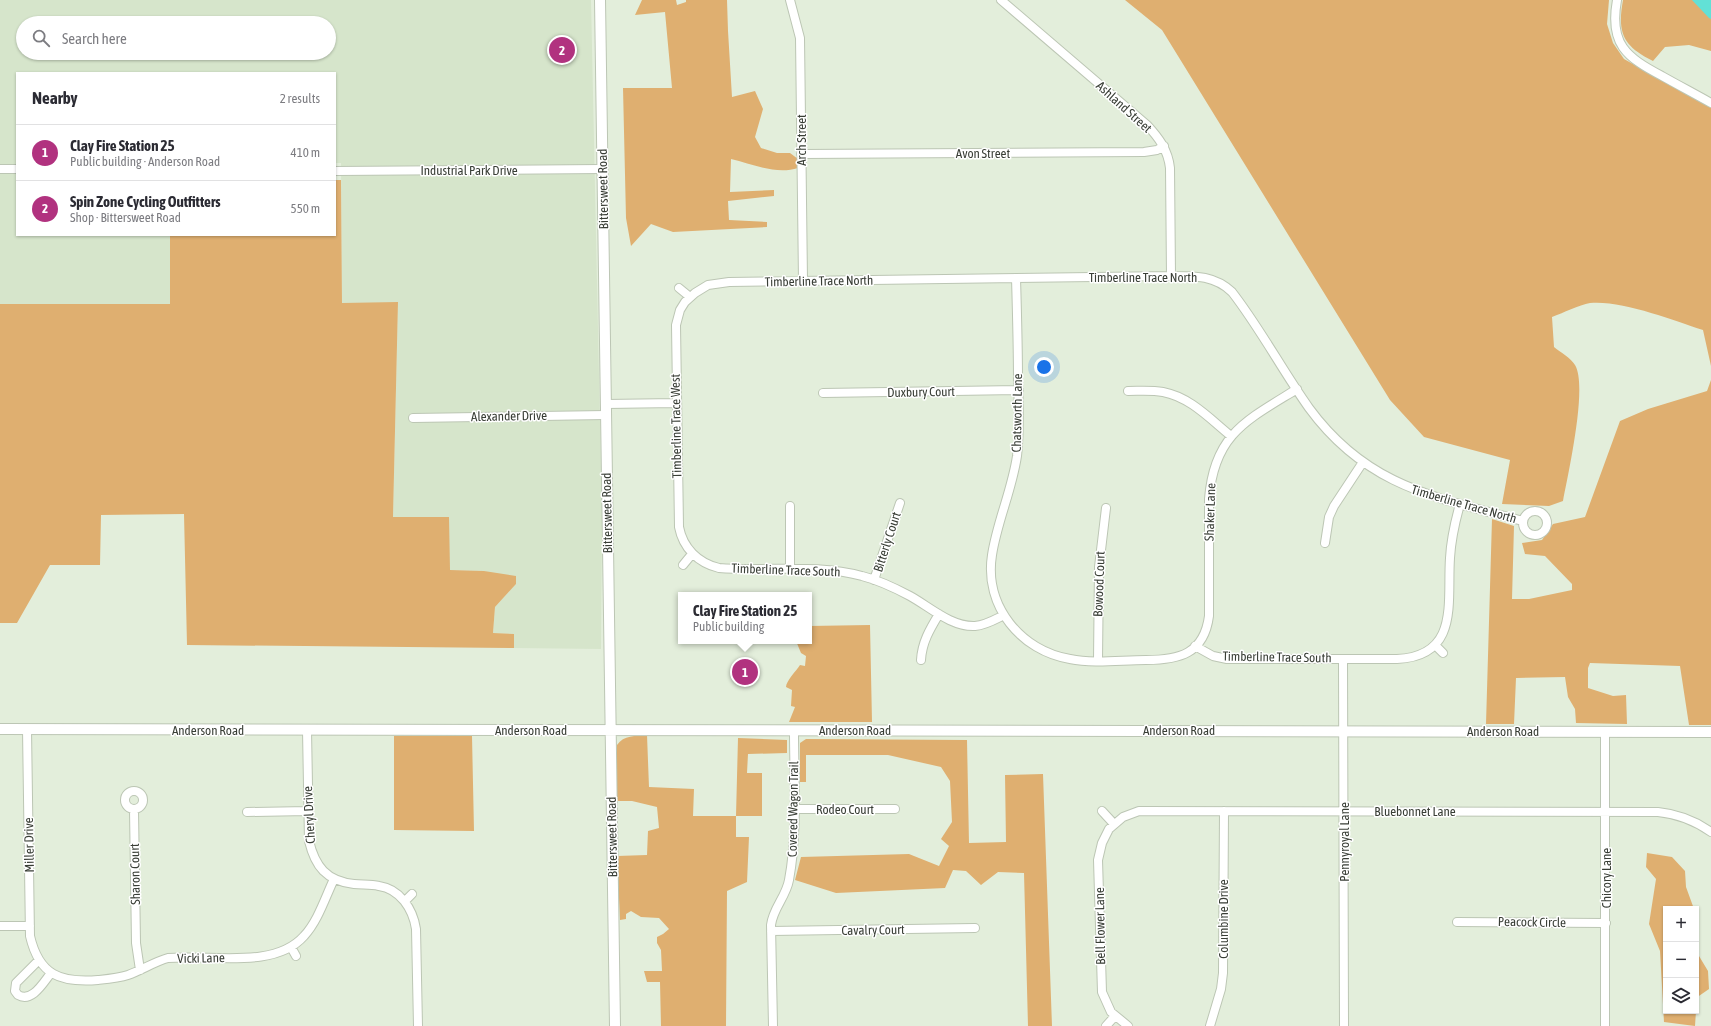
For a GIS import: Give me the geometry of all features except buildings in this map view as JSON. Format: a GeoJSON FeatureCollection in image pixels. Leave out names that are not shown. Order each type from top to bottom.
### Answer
{"type":"FeatureCollection","features":[{"type":"Feature","properties":{"kind":"street","name":"Bittersweet Road"},"geometry":{"type":"LineString","coordinates":[[600,0],[615,1026]]}},
{"type":"Feature","properties":{"kind":"street","name":"Arch Street"},"geometry":{"type":"LineString","coordinates":[[790,0],[800,38],[803,281]]}},
{"type":"Feature","properties":{"kind":"street","name":"Ashland Street"},"geometry":{"type":"LineString","coordinates":[[1001,0],[1147,125],[1164,146],[1170,168],[1171,276]]}},
{"type":"Feature","properties":{"kind":"street"},"geometry":{"type":"LineString","coordinates":[[1617,0],[1615,26],[1619,40],[1629,55],[1646,67],[1711,103]]}},
{"type":"Feature","properties":{"kind":"street","name":"Avon Street"},"geometry":{"type":"LineString","coordinates":[[801,154],[1144,152],[1157,150],[1164,146]]}},
{"type":"Feature","properties":{"kind":"street"},"geometry":{"type":"LineString","coordinates":[[0,169],[16,169]]}},
{"type":"Feature","properties":{"kind":"street","name":"Industrial Park Drive"},"geometry":{"type":"LineString","coordinates":[[336,171],[602,169]]}},
{"type":"Feature","properties":{"kind":"street","name":"Timberline Trace North"},"geometry":{"type":"LineString","coordinates":[[690,297],[702,288],[716,283],[1171,276],[1202,277],[1216,281],[1228,289],[1235,297],[1309,408],[1329,432],[1363,462],[1404,486],[1460,504],[1523,521]]}},
{"type":"Feature","properties":{"kind":"street","name":"Chatsworth Lane"},"geometry":{"type":"LineString","coordinates":[[1004,615],[994,592],[991,564],[993,548],[1011,484],[1019,436],[1016,278]]}},
{"type":"Feature","properties":{"kind":"street"},"geometry":{"type":"LineString","coordinates":[[679,288],[690,297]]}},
{"type":"Feature","properties":{"kind":"street","name":"Timberline Trace West"},"geometry":{"type":"LineString","coordinates":[[690,297],[680,310],[676,325],[676,403],[679,527],[685,545],[692,554]]}},
{"type":"Feature","properties":{"kind":"street","name":"Shaker Lane"},"geometry":{"type":"LineString","coordinates":[[1195,646],[1205,630],[1208,616],[1209,499],[1212,476],[1218,457],[1231,436],[1254,416],[1297,389]]}},
{"type":"Feature","properties":{"kind":"street","name":"Duxbury Court"},"geometry":{"type":"LineString","coordinates":[[823,393],[1018,390]]}},
{"type":"Feature","properties":{"kind":"street"},"geometry":{"type":"LineString","coordinates":[[1128,391],[1151,390],[1180,397],[1197,407],[1231,436]]}},
{"type":"Feature","properties":{"kind":"street"},"geometry":{"type":"LineString","coordinates":[[606,404],[676,403]]}},
{"type":"Feature","properties":{"kind":"street","name":"Alexander Drive"},"geometry":{"type":"LineString","coordinates":[[413,418],[606,415]]}},
{"type":"Feature","properties":{"kind":"street"},"geometry":{"type":"LineString","coordinates":[[1325,543],[1329,517],[1334,506],[1363,462]]}},
{"type":"Feature","properties":{"kind":"street","name":"Bitterly Court"},"geometry":{"type":"LineString","coordinates":[[874,580],[900,503]]}},
{"type":"Feature","properties":{"kind":"street"},"geometry":{"type":"LineString","coordinates":[[1443,653],[1438,642],[1444,632],[1449,615],[1450,549],[1460,504]]}},
{"type":"Feature","properties":{"kind":"street"},"geometry":{"type":"LineString","coordinates":[[790,506],[790,569]]}},
{"type":"Feature","properties":{"kind":"street","name":"Bowood Court"},"geometry":{"type":"LineString","coordinates":[[1098,660],[1099,566],[1106,508]]}},
{"type":"Feature","properties":{"kind":"street"},"geometry":{"type":"LineString","coordinates":[[683,565],[692,554]]}},
{"type":"Feature","properties":{"kind":"street","name":"Timberline Trace South"},"geometry":{"type":"LineString","coordinates":[[692,554],[704,563],[719,568],[811,568],[841,571],[874,580],[910,596],[955,623],[971,626],[987,624],[1004,615]]}},
{"type":"Feature","properties":{"kind":"street"},"geometry":{"type":"LineString","coordinates":[[921,660],[924,642],[939,614]]}},
{"type":"Feature","properties":{"kind":"street"},"geometry":{"type":"LineString","coordinates":[[1004,615],[1022,638],[1039,649],[1068,659],[1172,659],[1187,654],[1195,646]]}},
{"type":"Feature","properties":{"kind":"street","name":"Timberline Trace South"},"geometry":{"type":"LineString","coordinates":[[1195,646],[1213,656],[1227,659],[1406,659],[1425,653],[1438,642]]}},
{"type":"Feature","properties":{"kind":"street","name":"Pennyroyal Lane"},"geometry":{"type":"LineString","coordinates":[[1343,659],[1344,1026]]}},
{"type":"Feature","properties":{"kind":"street","name":"Anderson Road"},"geometry":{"type":"LineString","coordinates":[[0,729],[1343,730],[1711,732]]}},
{"type":"Feature","properties":{"kind":"street","name":"Miller Drive"},"geometry":{"type":"LineString","coordinates":[[27,729],[30,926],[32,945],[39,960]]}},
{"type":"Feature","properties":{"kind":"street","name":"Cheryl Drive"},"geometry":{"type":"LineString","coordinates":[[307,730],[309,841],[314,857],[320,868],[334,879],[354,884],[380,886],[394,892],[405,901]]}},
{"type":"Feature","properties":{"kind":"street","name":"Covered Wagon Trail"},"geometry":{"type":"LineString","coordinates":[[773,1026],[771,931],[773,913],[784,896],[789,882],[794,846],[794,730]]}},
{"type":"Feature","properties":{"kind":"street","name":"Chicory Lane"},"geometry":{"type":"LineString","coordinates":[[1605,731],[1605,1026]]}},
{"type":"Feature","properties":{"kind":"street"},"geometry":{"type":"LineString","coordinates":[[132,791],[140,792],[144,799],[142,807],[134,810],[128,807],[125,801],[127,795],[132,791]]}},
{"type":"Feature","properties":{"kind":"street","name":"Rodeo Court"},"geometry":{"type":"LineString","coordinates":[[794,809],[896,809]]}},
{"type":"Feature","properties":{"kind":"street","name":"Sharon Court"},"geometry":{"type":"LineString","coordinates":[[134,810],[136,943],[140,970]]}},
{"type":"Feature","properties":{"kind":"street"},"geometry":{"type":"LineString","coordinates":[[248,812],[308,811]]}},
{"type":"Feature","properties":{"kind":"street"},"geometry":{"type":"LineString","coordinates":[[1102,811],[1115,823]]}},
{"type":"Feature","properties":{"kind":"street","name":"Bluebonnet Lane"},"geometry":{"type":"LineString","coordinates":[[1115,823],[1131,813],[1139,811],[1606,811],[1658,812],[1671,814],[1699,824],[1711,832]]}},
{"type":"Feature","properties":{"kind":"street","name":"Columbine Drive"},"geometry":{"type":"LineString","coordinates":[[1210,1026],[1221,989],[1223,973],[1224,811]]}},
{"type":"Feature","properties":{"kind":"street","name":"Bell Flower Lane"},"geometry":{"type":"LineString","coordinates":[[1115,823],[1109,829],[1102,843],[1098,860],[1101,984],[1104,1000],[1115,1016],[1128,1026]]}},
{"type":"Feature","properties":{"kind":"street","name":"Vicki Lane"},"geometry":{"type":"LineString","coordinates":[[39,960],[51,973],[64,979],[86,981],[123,976],[140,970],[156,961],[168,958],[257,957],[274,955],[291,947],[308,930],[334,879]]}},
{"type":"Feature","properties":{"kind":"street"},"geometry":{"type":"LineString","coordinates":[[412,894],[405,901],[412,913],[416,930],[418,1026]]}},
{"type":"Feature","properties":{"kind":"street","name":"Peacock Circle"},"geometry":{"type":"LineString","coordinates":[[1457,922],[1606,923]]}},
{"type":"Feature","properties":{"kind":"street"},"geometry":{"type":"LineString","coordinates":[[0,926],[30,926]]}},
{"type":"Feature","properties":{"kind":"street","name":"Cavalry Court"},"geometry":{"type":"LineString","coordinates":[[771,931],[975,928]]}},
{"type":"Feature","properties":{"kind":"street"},"geometry":{"type":"LineString","coordinates":[[291,947],[296,956]]}},
{"type":"Feature","properties":{"kind":"street"},"geometry":{"type":"LineString","coordinates":[[39,960],[16,983],[15,991],[18,995],[25,998],[31,996],[51,973]]}},
{"type":"Feature","properties":{"kind":"street"},"geometry":{"type":"LineString","coordinates":[[1106,1026],[1115,1016]]}},
{"type":"Feature","properties":{"kind":"shaded area"},"geometry":{"type":"Polygon","coordinates":[[[0,0],[591,0],[602,517],[601,649],[514,648],[514,634],[493,633],[495,607],[516,584],[484,571],[449,570],[449,517],[393,517],[398,303],[342,303],[341,163],[336,163],[336,72],[16,72],[16,236],[170,236],[170,304],[0,304],[0,0]]]}},
{"type":"Feature","properties":{"kind":"shaded area"},"geometry":{"type":"Polygon","coordinates":[[[642,0],[676,0],[677,5],[686,2],[686,0],[727,0],[732,97],[755,91],[763,109],[755,137],[761,148],[777,153],[790,153],[798,159],[798,168],[790,170],[773,170],[731,159],[730,192],[774,190],[774,196],[728,201],[729,220],[767,222],[767,227],[673,232],[651,224],[631,246],[626,218],[623,88],[672,88],[665,12],[635,15],[642,0]]]}},
{"type":"Feature","properties":{"kind":"shaded area"},"geometry":{"type":"Polygon","coordinates":[[[1125,0],[1609,0],[1607,24],[1613,43],[1624,59],[1711,108],[1711,366],[1703,330],[1662,316],[1617,305],[1590,303],[1552,317],[1554,347],[1575,365],[1578,376],[1579,391],[1576,431],[1563,501],[1549,506],[1502,504],[1510,460],[1424,437],[1390,400],[1162,30],[1125,0]]]}},
{"type":"Feature","properties":{"kind":"shaded area"},"geometry":{"type":"Polygon","coordinates":[[[1623,0],[1711,0],[1711,51],[1689,45],[1665,47],[1653,61],[1635,50],[1624,37],[1621,21],[1623,0]]]}},
{"type":"Feature","properties":{"kind":"shaded area"},"geometry":{"type":"Polygon","coordinates":[[[336,180],[341,180],[342,303],[398,302],[393,517],[449,517],[450,570],[484,571],[516,576],[516,584],[495,607],[493,633],[514,634],[514,648],[187,645],[184,514],[101,515],[100,565],[50,565],[17,623],[0,623],[0,304],[170,304],[170,236],[336,236],[336,180]]]}},
{"type":"Feature","properties":{"kind":"shaded area"},"geometry":{"type":"Polygon","coordinates":[[[1711,380],[1711,725],[1689,725],[1680,666],[1590,663],[1588,668],[1588,688],[1613,696],[1626,695],[1627,724],[1576,723],[1575,709],[1568,697],[1565,677],[1516,678],[1514,724],[1486,724],[1492,519],[1514,526],[1512,599],[1529,599],[1572,590],[1572,584],[1545,556],[1525,554],[1522,543],[1542,540],[1553,524],[1585,517],[1620,421],[1648,409],[1707,391],[1711,380]]]}},
{"type":"Feature","properties":{"kind":"shaded area"},"geometry":{"type":"Polygon","coordinates":[[[870,625],[872,722],[789,722],[795,707],[791,706],[792,690],[786,687],[786,685],[800,665],[805,666],[806,656],[801,653],[797,644],[812,644],[812,626],[870,625]]]}},
{"type":"Feature","properties":{"kind":"shaded area"},"geometry":{"type":"Polygon","coordinates":[[[647,735],[649,787],[694,789],[693,816],[736,816],[736,837],[749,837],[747,882],[727,891],[726,1026],[661,1026],[660,982],[647,982],[644,971],[662,971],[661,950],[657,943],[657,937],[669,929],[659,918],[641,917],[631,911],[626,914],[626,919],[620,920],[617,856],[647,855],[648,831],[659,828],[657,807],[632,801],[617,801],[617,745],[626,738],[647,735]]]}},
{"type":"Feature","properties":{"kind":"shaded area"},"geometry":{"type":"Polygon","coordinates":[[[394,736],[472,736],[474,831],[394,830],[394,736]]]}},
{"type":"Feature","properties":{"kind":"shaded area"},"geometry":{"type":"Polygon","coordinates":[[[738,738],[787,740],[787,753],[748,754],[747,773],[762,773],[762,816],[736,816],[738,738]]]}},
{"type":"Feature","properties":{"kind":"shaded area"},"geometry":{"type":"Polygon","coordinates":[[[806,739],[967,740],[969,843],[1006,842],[1005,775],[1043,774],[1052,1026],[1028,1026],[1024,873],[998,872],[981,885],[966,871],[953,870],[945,888],[836,893],[795,880],[801,857],[909,854],[939,866],[949,846],[941,839],[952,822],[950,781],[941,767],[888,755],[806,755],[806,782],[800,782],[800,743],[806,739]]]}},
{"type":"Feature","properties":{"kind":"shaded area"},"geometry":{"type":"Polygon","coordinates":[[[1647,853],[1672,857],[1685,871],[1686,887],[1693,906],[1663,906],[1663,1004],[1660,951],[1649,924],[1656,879],[1646,867],[1647,853]]]}},
{"type":"Feature","properties":{"kind":"shaded area"},"geometry":{"type":"Polygon","coordinates":[[[1699,956],[1708,971],[1709,989],[1699,996],[1699,956]]]}},
{"type":"Feature","properties":{"kind":"shaded area"},"geometry":{"type":"Polygon","coordinates":[[[1664,1014],[1696,1014],[1695,1026],[1664,1022],[1664,1014]]]}},
{"type":"Feature","properties":{"kind":"water"},"geometry":{"type":"Polygon","coordinates":[[[1692,0],[1711,0],[1711,19],[1709,18],[1692,0]]]}},
{"type":"Feature","properties":{"kind":"place","name":"Spin Zone Cycling Outfitters"},"geometry":{"type":"Point","coordinates":[562,50]}},
{"type":"Feature","properties":{"kind":"place","name":"Clay Fire Station 25"},"geometry":{"type":"Point","coordinates":[745,672]}}]}
